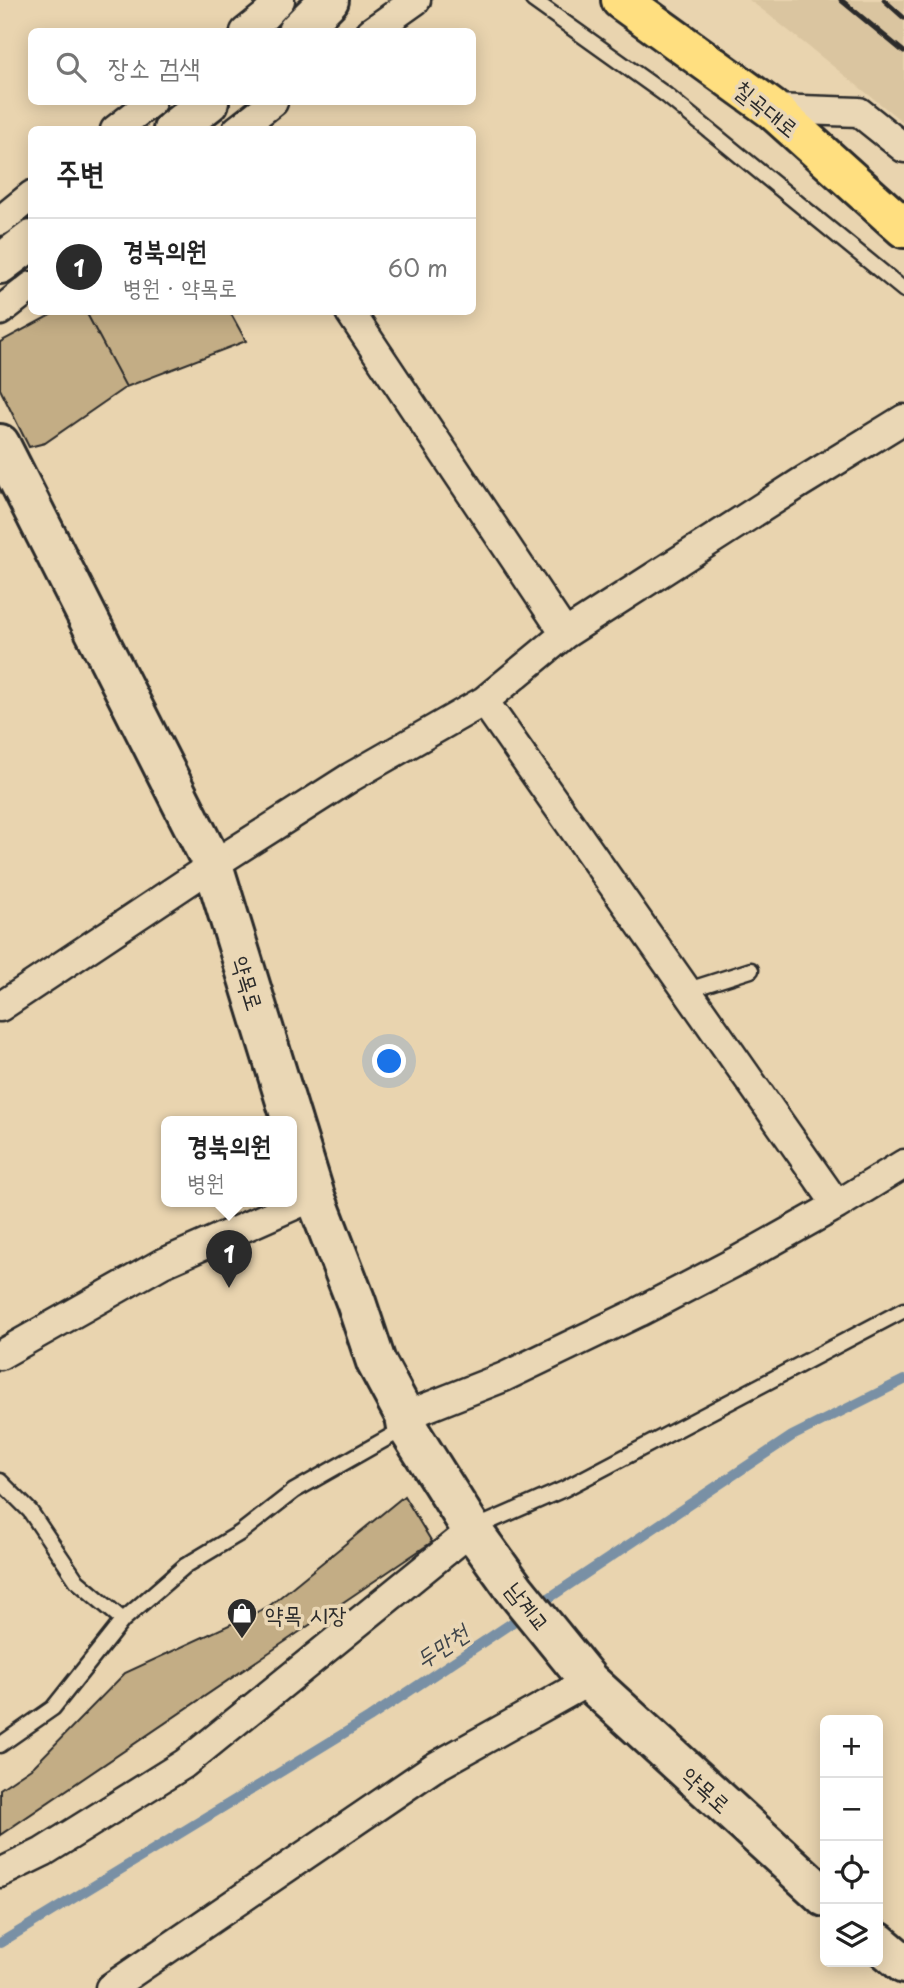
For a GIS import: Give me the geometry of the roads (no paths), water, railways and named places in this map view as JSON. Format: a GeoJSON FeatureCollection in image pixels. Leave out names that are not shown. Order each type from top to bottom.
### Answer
{"type":"FeatureCollection","features":[{"type":"Feature","properties":{"kind":"main road","name":"칠곡대로"},"geometry":{"type":"LineString","coordinates":[[621,0],[772,108],[904,228]]}},
{"type":"Feature","properties":{"kind":"street"},"geometry":{"type":"LineString","coordinates":[[250,28],[280,0]]}},
{"type":"Feature","properties":{"kind":"street"},"geometry":{"type":"LineString","coordinates":[[301,28],[329,0]]}},
{"type":"Feature","properties":{"kind":"street"},"geometry":{"type":"LineString","coordinates":[[377,28],[416,0]]}},
{"type":"Feature","properties":{"kind":"street"},"geometry":{"type":"LineString","coordinates":[[120,126],[147,105]]}},
{"type":"Feature","properties":{"kind":"street"},"geometry":{"type":"LineString","coordinates":[[178,126],[205,105]]}},
{"type":"Feature","properties":{"kind":"street"},"geometry":{"type":"LineString","coordinates":[[242,126],[269,105]]}},
{"type":"Feature","properties":{"kind":"street"},"geometry":{"type":"LineString","coordinates":[[772,108],[859,112],[904,148]]}},
{"type":"Feature","properties":{"kind":"street"},"geometry":{"type":"LineString","coordinates":[[0,221],[28,198]]}},
{"type":"Feature","properties":{"kind":"street"},"geometry":{"type":"LineString","coordinates":[[0,264],[28,243]]}},
{"type":"Feature","properties":{"kind":"street"},"geometry":{"type":"LineString","coordinates":[[0,311],[28,289]]}},
{"type":"Feature","properties":{"kind":"street"},"geometry":{"type":"LineString","coordinates":[[352,315],[565,634]]}},
{"type":"Feature","properties":{"kind":"street"},"geometry":{"type":"LineString","coordinates":[[0,1007],[351,776],[484,701],[565,634],[904,419]]}},
{"type":"Feature","properties":{"kind":"street","name":"약목로"},"geometry":{"type":"LineString","coordinates":[[0,444],[213,865],[290,1116]]}},
{"type":"Feature","properties":{"kind":"street"},"geometry":{"type":"LineString","coordinates":[[484,701],[837,1205]]}},
{"type":"Feature","properties":{"kind":"street","name":"약목로"},"geometry":{"type":"LineString","coordinates":[[297,1138],[315,1196],[376,1362],[406,1421],[472,1530]]}},
{"type":"Feature","properties":{"kind":"street"},"geometry":{"type":"LineString","coordinates":[[406,1421],[639,1312],[737,1261],[904,1164]]}},
{"type":"Feature","properties":{"kind":"street"},"geometry":{"type":"LineString","coordinates":[[297,1204],[315,1196]]}},
{"type":"Feature","properties":{"kind":"street"},"geometry":{"type":"LineString","coordinates":[[0,1355],[161,1264],[290,1207]]}},
{"type":"Feature","properties":{"kind":"street"},"geometry":{"type":"LineString","coordinates":[[0,1873],[43,1852],[184,1763],[472,1530]]}},
{"type":"Feature","properties":{"kind":"street","name":"남계교"},"geometry":{"type":"LineString","coordinates":[[472,1530],[516,1591],[589,1681]]}},
{"type":"Feature","properties":{"kind":"street"},"geometry":{"type":"LineString","coordinates":[[110,1988],[433,1768],[589,1681]]}},
{"type":"Feature","properties":{"kind":"street","name":"약목로"},"geometry":{"type":"LineString","coordinates":[[589,1681],[820,1892]]}},
{"type":"Feature","properties":{"kind":"street"},"geometry":{"type":"LineString","coordinates":[[883,1946],[904,1964]]}},
{"type":"Feature","properties":{"kind":"lane"},"geometry":{"type":"LineString","coordinates":[[533,0],[666,95],[904,290]]}},
{"type":"Feature","properties":{"kind":"lane"},"geometry":{"type":"LineString","coordinates":[[685,991],[751,970]]}},
{"type":"Feature","properties":{"kind":"lane"},"geometry":{"type":"LineString","coordinates":[[472,1530],[564,1489],[904,1310]]}},
{"type":"Feature","properties":{"kind":"lane"},"geometry":{"type":"LineString","coordinates":[[0,1745],[53,1708],[123,1620],[185,1566],[240,1533],[295,1492],[406,1421]]}},
{"type":"Feature","properties":{"kind":"lane"},"geometry":{"type":"LineString","coordinates":[[0,1482],[30,1511],[77,1581],[123,1620]]}},
{"type":"Feature","properties":{"kind":"waterway","name":"두만천"},"geometry":{"type":"LineString","coordinates":[[537,1606],[792,1436],[904,1380]]}},
{"type":"Feature","properties":{"kind":"waterway","name":"두만천"},"geometry":{"type":"LineString","coordinates":[[0,1943],[369,1718],[525,1614]]}},
{"type":"Feature","properties":{"kind":"railway"},"geometry":{"type":"LineString","coordinates":[[841,0],[904,52]]}},
{"type":"Feature","properties":{"kind":"railway"},"geometry":{"type":"LineString","coordinates":[[884,0],[904,18]]}},
{"type":"Feature","properties":{"kind":"place","name":"경북의원"},"geometry":{"type":"Point","coordinates":[229,1288]}},
{"type":"Feature","properties":{"kind":"place","name":"약목 시장"},"geometry":{"type":"Point","coordinates":[242,1640]}}]}
